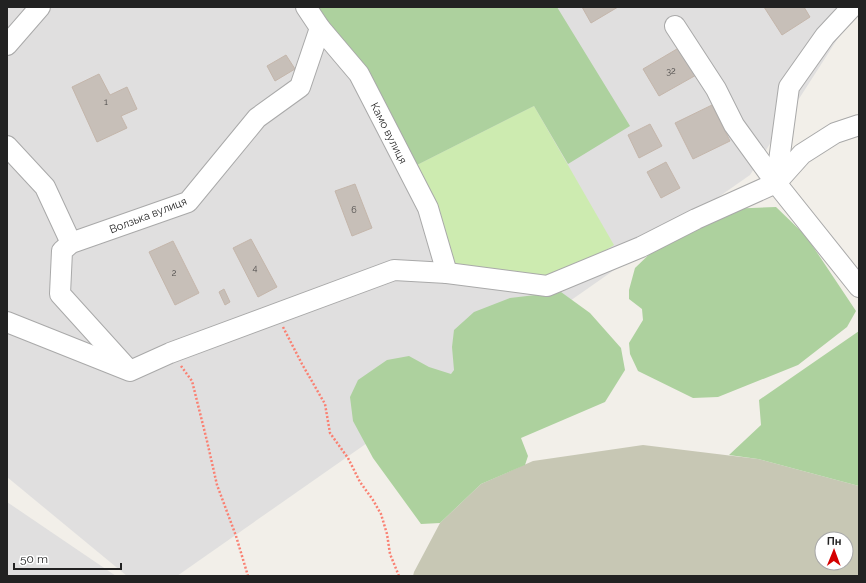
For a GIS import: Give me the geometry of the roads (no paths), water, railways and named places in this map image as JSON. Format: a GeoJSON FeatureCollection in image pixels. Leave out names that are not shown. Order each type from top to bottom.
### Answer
{"type":"FeatureCollection","features":[{"type":"Feature","properties":{"kind":"street"},"geometry":{"type":"LineString","coordinates":[[7,45],[40,7]]}},
{"type":"Feature","properties":{"kind":"street","name":"Камо вулиця"},"geometry":{"type":"LineString","coordinates":[[306,7],[320,28],[359,74],[428,208],[448,273]]}},
{"type":"Feature","properties":{"kind":"street"},"geometry":{"type":"LineString","coordinates":[[776,183],[790,87],[825,36],[852,7]]}},
{"type":"Feature","properties":{"kind":"street"},"geometry":{"type":"LineString","coordinates":[[675,26],[716,89],[734,126],[776,183],[859,287]]}},
{"type":"Feature","properties":{"kind":"street","name":"Волзька вулиця"},"geometry":{"type":"LineString","coordinates":[[71,242],[188,202],[257,118],[300,87],[320,28]]}},
{"type":"Feature","properties":{"kind":"street"},"geometry":{"type":"LineString","coordinates":[[7,322],[130,371],[170,352],[394,270],[448,273],[547,286],[641,247],[696,219],[776,183],[802,154],[835,133],[859,125]]}},
{"type":"Feature","properties":{"kind":"street"},"geometry":{"type":"LineString","coordinates":[[7,146],[45,187],[71,242],[62,251],[60,294],[130,371]]}}]}
